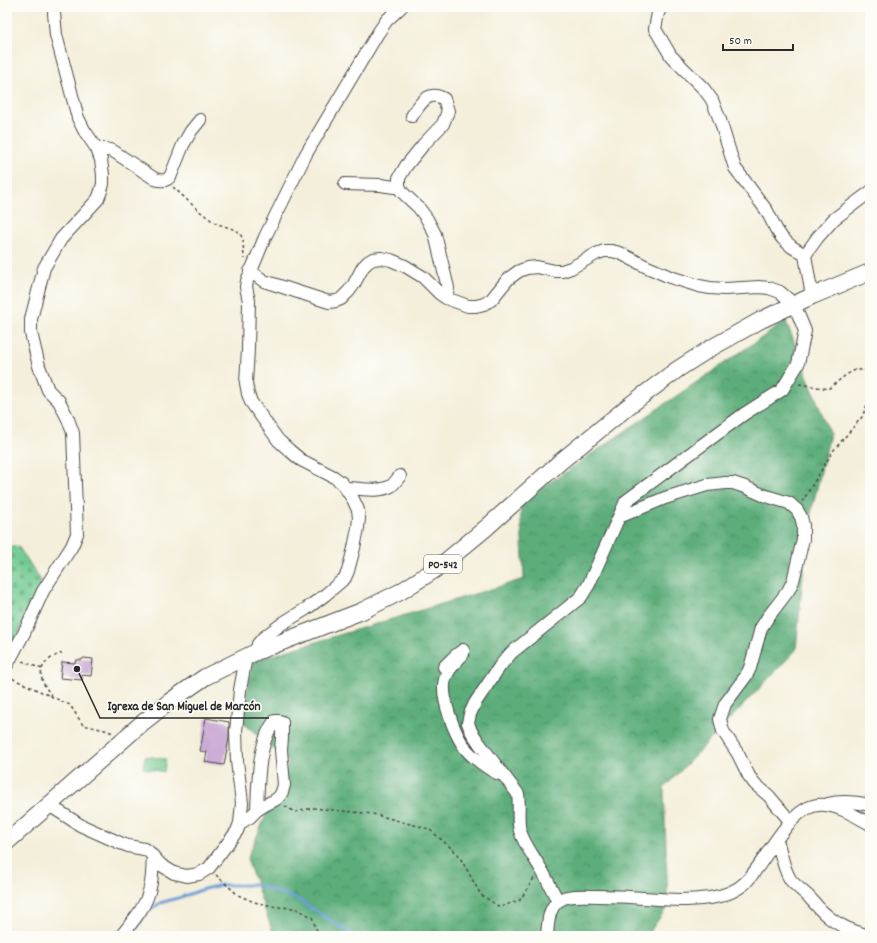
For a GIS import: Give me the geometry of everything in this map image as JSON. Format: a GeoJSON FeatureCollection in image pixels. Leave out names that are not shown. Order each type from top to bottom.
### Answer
{"type":"FeatureCollection","features":[{"type":"Feature","properties":{"kind":"main road","name":"PO-542"},"geometry":{"type":"LineString","coordinates":[[7,842],[141,724],[169,702],[205,678],[251,654],[362,611],[400,592],[440,567],[560,462],[672,373],[711,348],[755,323],[812,296],[870,272]]}},
{"type":"Feature","properties":{"kind":"street"},"geometry":{"type":"LineString","coordinates":[[9,661],[24,633],[43,591],[72,546],[77,534],[73,433],[60,400],[48,390],[39,366],[31,333],[31,319],[44,268],[61,239],[98,199],[103,184],[103,175],[97,149],[78,118],[56,35],[54,13],[55,7]]}},
{"type":"Feature","properties":{"kind":"street"},"geometry":{"type":"LineString","coordinates":[[50,805],[80,825],[128,846],[144,849],[161,865],[174,873],[187,876],[199,874],[209,868],[237,831],[240,823],[242,803],[237,761],[236,731],[240,690],[251,654],[263,638],[283,623],[311,606],[345,578],[354,548],[359,518],[358,510],[342,483],[334,477],[302,460],[289,450],[278,440],[251,402],[246,383],[249,301],[246,287],[247,265],[265,237],[306,154],[378,33],[387,20],[401,7]]}},
{"type":"Feature","properties":{"kind":"street"},"geometry":{"type":"LineString","coordinates":[[661,7],[658,13],[655,30],[671,56],[704,89],[712,100],[736,168],[766,211],[782,238],[792,247],[805,255]]}},
{"type":"Feature","properties":{"kind":"street"},"geometry":{"type":"LineString","coordinates":[[412,116],[424,100],[434,96],[440,96],[444,99],[448,111],[443,124],[423,145],[401,173],[399,178],[399,186],[402,192],[428,219],[436,234],[448,288],[446,298]]}},
{"type":"Feature","properties":{"kind":"street"},"geometry":{"type":"LineString","coordinates":[[97,149],[113,151],[155,179],[161,181],[169,179],[182,145],[200,120]]}},
{"type":"Feature","properties":{"kind":"street"},"geometry":{"type":"LineString","coordinates":[[345,184],[399,186]]}},
{"type":"Feature","properties":{"kind":"street"},"geometry":{"type":"LineString","coordinates":[[812,296],[805,255],[834,219],[870,192]]}},
{"type":"Feature","properties":{"kind":"street"},"geometry":{"type":"LineString","coordinates":[[247,265],[264,281],[329,302],[341,299],[354,284],[363,267],[373,259],[381,258],[391,260],[405,266],[423,278],[446,298],[468,306],[476,306],[484,304],[490,300],[508,279],[519,271],[537,267],[562,271],[571,268],[596,254],[612,251],[620,253],[670,278],[710,288],[769,288],[780,292],[794,304],[805,331],[798,364],[782,390],[744,414],[626,501],[589,584],[581,596],[511,653],[487,684],[470,714],[468,723],[471,731],[518,794],[520,832],[558,901]]}},
{"type":"Feature","properties":{"kind":"street"},"geometry":{"type":"LineString","coordinates":[[346,488],[368,490],[381,489],[391,486],[400,476]]}},
{"type":"Feature","properties":{"kind":"street"},"geometry":{"type":"LineString","coordinates":[[619,517],[665,498],[707,485],[726,483],[733,483],[763,495],[789,503],[797,510],[801,517],[803,539],[793,581],[788,591],[768,617],[762,628],[750,668],[746,676],[725,704],[720,719],[723,731],[738,754],[749,776],[755,784],[769,796],[790,821]]}},
{"type":"Feature","properties":{"kind":"street"},"geometry":{"type":"LineString","coordinates":[[444,667],[454,656],[463,650],[463,654],[450,669],[445,678],[444,691],[446,703],[454,728],[466,749],[493,772],[503,775]]}},
{"type":"Feature","properties":{"kind":"street"},"geometry":{"type":"LineString","coordinates":[[240,823],[250,817],[257,810],[279,797],[284,785],[281,750],[282,722],[279,721],[275,721],[271,726],[267,734],[262,754],[258,771],[257,810]]}},
{"type":"Feature","properties":{"kind":"street"},"geometry":{"type":"LineString","coordinates":[[826,805],[834,802],[870,805]]}},
{"type":"Feature","properties":{"kind":"street"},"geometry":{"type":"LineString","coordinates":[[547,936],[550,914],[553,906],[558,901],[566,897],[615,896],[682,900],[711,898],[726,894],[746,882],[790,821],[797,814],[820,804],[837,808],[870,824]]}},
{"type":"Feature","properties":{"kind":"street"},"geometry":{"type":"LineString","coordinates":[[776,840],[786,870],[790,878],[797,886],[832,920],[841,926],[869,936]]}},
{"type":"Feature","properties":{"kind":"street"},"geometry":{"type":"LineString","coordinates":[[121,936],[146,901],[151,884],[153,856]]}},
{"type":"Feature","properties":{"kind":"path"},"geometry":{"type":"LineString","coordinates":[[165,180],[198,210],[215,223],[240,233],[244,240],[247,265]]}},
{"type":"Feature","properties":{"kind":"path"},"geometry":{"type":"LineString","coordinates":[[788,382],[828,389],[855,370],[867,370],[870,372]]}},
{"type":"Feature","properties":{"kind":"path"},"geometry":{"type":"LineString","coordinates":[[797,510],[833,451],[862,417],[870,398]]}},
{"type":"Feature","properties":{"kind":"path"},"geometry":{"type":"LineString","coordinates":[[54,698],[46,688],[41,674],[43,666],[48,660],[62,653]]}},
{"type":"Feature","properties":{"kind":"path"},"geometry":{"type":"LineString","coordinates":[[9,661],[42,669]]}},
{"type":"Feature","properties":{"kind":"path"},"geometry":{"type":"LineString","coordinates":[[7,676],[70,705],[83,725],[105,730]]}},
{"type":"Feature","properties":{"kind":"path"},"geometry":{"type":"LineString","coordinates":[[275,800],[295,812],[313,808],[373,814],[429,829],[458,854],[481,894],[500,907],[520,900],[540,868]]}},
{"type":"Feature","properties":{"kind":"path"},"geometry":{"type":"LineString","coordinates":[[209,868],[238,894],[254,902],[277,907],[295,908],[312,917],[318,936]]}},
{"type":"Feature","properties":{"kind":"green space"},"geometry":{"type":"Polygon","coordinates":[[[786,321],[830,434],[807,530],[796,650],[664,788],[668,906],[647,936],[274,936],[247,859],[289,762],[241,721],[253,661],[524,579],[520,503],[786,321]]]}},
{"type":"Feature","properties":{"kind":"green space"},"geometry":{"type":"Polygon","coordinates":[[[18,546],[42,582],[15,641],[7,639],[7,548],[18,546]]]}},
{"type":"Feature","properties":{"kind":"green space"},"geometry":{"type":"Polygon","coordinates":[[[145,756],[166,759],[164,772],[143,768],[145,756]]]}},
{"type":"Feature","properties":{"kind":"building"},"geometry":{"type":"Polygon","coordinates":[[[83,658],[93,659],[91,676],[82,675],[82,680],[60,678],[62,662],[75,663],[76,660],[82,660],[83,658]]]}},
{"type":"Feature","properties":{"kind":"building"},"geometry":{"type":"Polygon","coordinates":[[[206,718],[229,722],[229,738],[224,765],[205,762],[207,752],[200,751],[206,718]]]}},
{"type":"Feature","properties":{"kind":"waterway"},"geometry":{"type":"LineString","coordinates":[[131,936],[147,912],[160,903],[221,885],[259,885],[299,900],[355,936]]}},
{"type":"Feature","properties":{"kind":"place","name":"Igrexa de San Miguel de Marcón"},"geometry":{"type":"Point","coordinates":[77,669]}}]}
